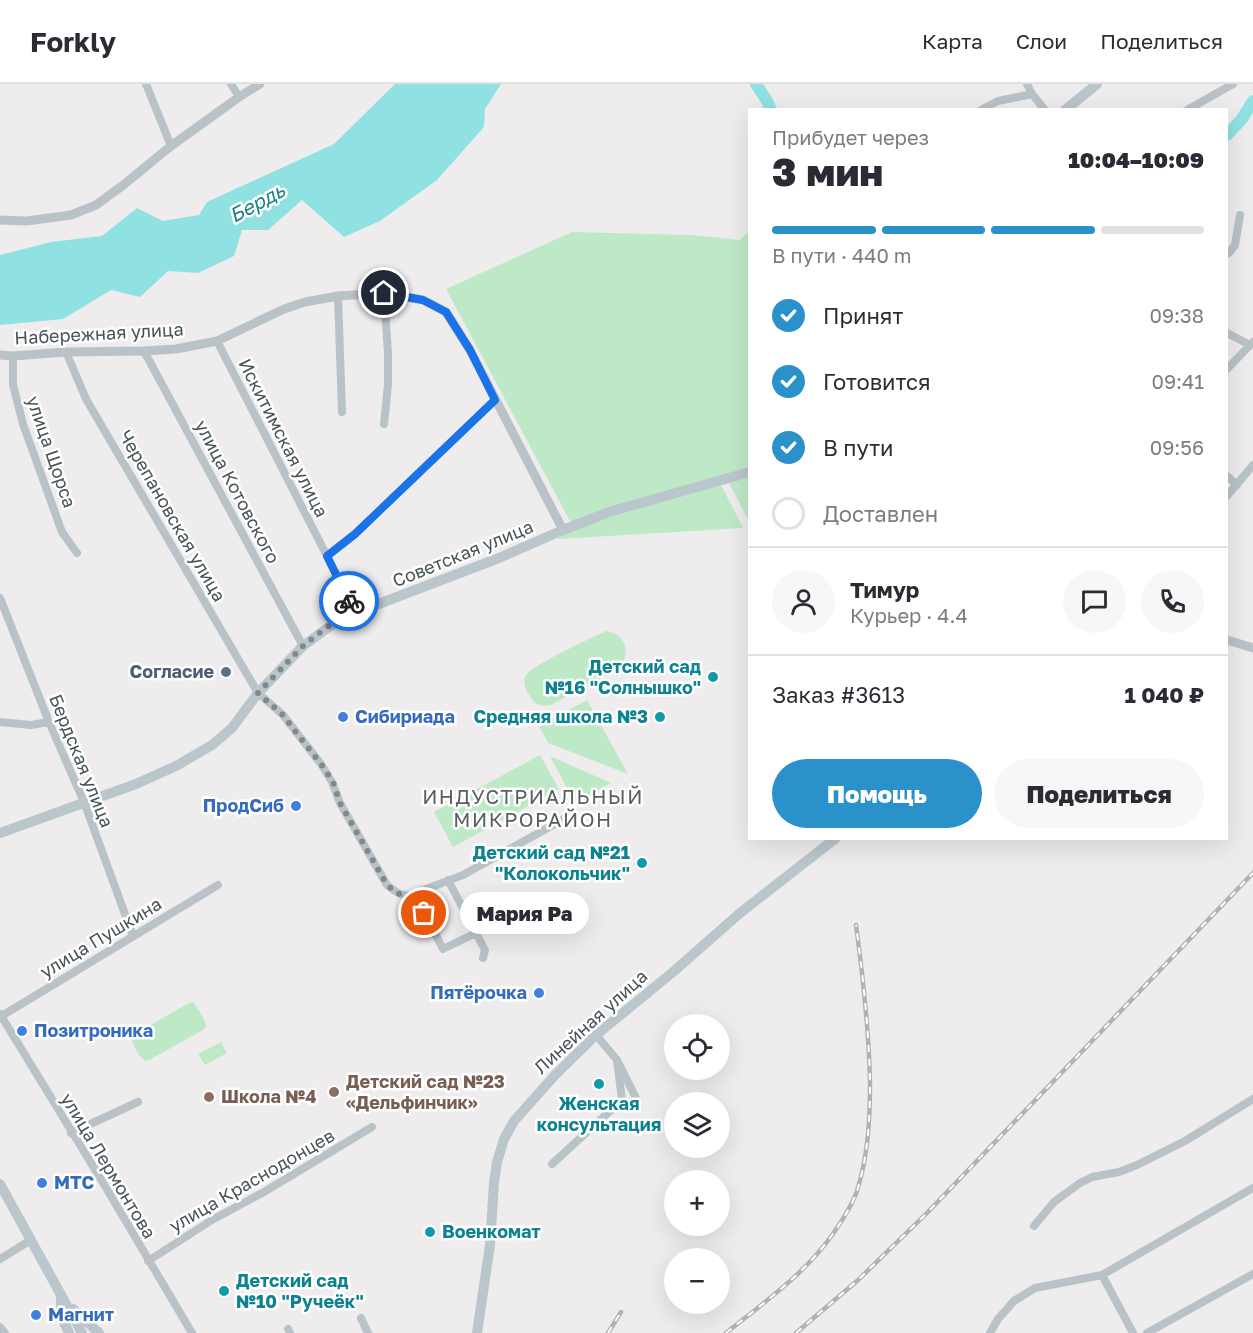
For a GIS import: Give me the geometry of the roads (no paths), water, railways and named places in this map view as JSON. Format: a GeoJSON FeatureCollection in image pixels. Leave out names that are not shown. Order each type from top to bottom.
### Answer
{"type":"FeatureCollection","features":[{"type":"Feature","properties":{"kind":"main road"},"geometry":{"type":"LineString","coordinates":[[1067,108],[1097,84]]}},
{"type":"Feature","properties":{"kind":"main road","name":"Советская улица"},"geometry":{"type":"LineString","coordinates":[[0,833],[136,784],[176,766],[212,745],[232,728],[258,693],[303,646],[327,627],[355,613],[500,558],[609,512],[748,473]]}},
{"type":"Feature","properties":{"kind":"main road","name":"Линейная улица"},"geometry":{"type":"LineString","coordinates":[[477,1333],[490,1245],[497,1162],[508,1130],[523,1110],[596,1035],[740,913],[833,840]]}},
{"type":"Feature","properties":{"kind":"main road"},"geometry":{"type":"LineString","coordinates":[[0,1184],[82,1333]]}},
{"type":"Feature","properties":{"kind":"main road"},"geometry":{"type":"LineString","coordinates":[[62,1295],[61,1316],[69,1333]]}},
{"type":"Feature","properties":{"kind":"main road"},"geometry":{"type":"LineString","coordinates":[[62,1295],[75,1311],[99,1333]]}},
{"type":"Feature","properties":{"kind":"street"},"geometry":{"type":"LineString","coordinates":[[146,84],[171,146]]}},
{"type":"Feature","properties":{"kind":"street"},"geometry":{"type":"LineString","coordinates":[[231,84],[239,97]]}},
{"type":"Feature","properties":{"kind":"street"},"geometry":{"type":"LineString","coordinates":[[0,220],[27,221],[71,215],[96,205],[171,146],[260,84]]}},
{"type":"Feature","properties":{"kind":"street"},"geometry":{"type":"LineString","coordinates":[[1027,84],[1043,108]]}},
{"type":"Feature","properties":{"kind":"street"},"geometry":{"type":"LineString","coordinates":[[1191,108],[1233,84]]}},
{"type":"Feature","properties":{"kind":"street"},"geometry":{"type":"LineString","coordinates":[[984,108],[998,100],[1032,94]]}},
{"type":"Feature","properties":{"kind":"street"},"geometry":{"type":"LineString","coordinates":[[1228,254],[1235,245],[1240,215]]}},
{"type":"Feature","properties":{"kind":"street"},"geometry":{"type":"LineString","coordinates":[[384,293],[388,353],[384,424]]}},
{"type":"Feature","properties":{"kind":"street","name":"Набережная улица"},"geometry":{"type":"LineString","coordinates":[[0,355],[176,349],[217,341],[284,309],[305,302],[338,296],[384,293],[423,300],[446,312],[470,350],[563,530]]}},
{"type":"Feature","properties":{"kind":"street"},"geometry":{"type":"LineString","coordinates":[[338,296],[342,411]]}},
{"type":"Feature","properties":{"kind":"street"},"geometry":{"type":"LineString","coordinates":[[1228,333],[1251,344],[1228,368]]}},
{"type":"Feature","properties":{"kind":"street","name":"Искитимская улица"},"geometry":{"type":"LineString","coordinates":[[217,341],[355,613]]}},
{"type":"Feature","properties":{"kind":"street","name":"улица Котовского"},"geometry":{"type":"LineString","coordinates":[[144,351],[303,646]]}},
{"type":"Feature","properties":{"kind":"street","name":"Черепановская улица"},"geometry":{"type":"LineString","coordinates":[[66,352],[86,399],[258,693],[283,715],[321,764],[333,782],[340,803],[387,885],[398,894],[415,895]]}},
{"type":"Feature","properties":{"kind":"street","name":"улица Щорса"},"geometry":{"type":"LineString","coordinates":[[13,356],[13,385],[23,424],[62,532],[77,553]]}},
{"type":"Feature","properties":{"kind":"street"},"geometry":{"type":"LineString","coordinates":[[327,556],[355,534],[495,400]]}},
{"type":"Feature","properties":{"kind":"street"},"geometry":{"type":"LineString","coordinates":[[1228,495],[1253,465]]}},
{"type":"Feature","properties":{"kind":"street"},"geometry":{"type":"LineString","coordinates":[[1228,477],[1237,484]]}},
{"type":"Feature","properties":{"kind":"street","name":"Бердская улица"},"geometry":{"type":"LineString","coordinates":[[0,598],[49,722],[84,802],[133,936]]}},
{"type":"Feature","properties":{"kind":"street"},"geometry":{"type":"LineString","coordinates":[[1228,640],[1253,648]]}},
{"type":"Feature","properties":{"kind":"street"},"geometry":{"type":"LineString","coordinates":[[0,722],[31,725],[49,722]]}},
{"type":"Feature","properties":{"kind":"street"},"geometry":{"type":"LineString","coordinates":[[476,933],[443,949],[415,895],[463,874],[573,814]]}},
{"type":"Feature","properties":{"kind":"street"},"geometry":{"type":"LineString","coordinates":[[448,880],[485,950],[483,958]]}},
{"type":"Feature","properties":{"kind":"street","name":"улица Пушкина"},"geometry":{"type":"LineString","coordinates":[[0,1016],[218,885]]}},
{"type":"Feature","properties":{"kind":"street","name":"улица Лермонтова"},"geometry":{"type":"LineString","coordinates":[[0,1016],[192,1333]]}},
{"type":"Feature","properties":{"kind":"street"},"geometry":{"type":"LineString","coordinates":[[596,1035],[617,1060],[637,1100]]}},
{"type":"Feature","properties":{"kind":"street"},"geometry":{"type":"LineString","coordinates":[[558,1058],[568,1064]]}},
{"type":"Feature","properties":{"kind":"street"},"geometry":{"type":"LineString","coordinates":[[552,1164],[622,1100],[617,1060]]}},
{"type":"Feature","properties":{"kind":"street"},"geometry":{"type":"LineString","coordinates":[[1034,1226],[1054,1202],[1080,1183],[1092,1177],[1119,1172],[1147,1160],[1185,1141],[1253,1099]]}},
{"type":"Feature","properties":{"kind":"street"},"geometry":{"type":"LineString","coordinates":[[71,1132],[138,1102]]}},
{"type":"Feature","properties":{"kind":"street","name":"улица Краснодонцев"},"geometry":{"type":"LineString","coordinates":[[148,1261],[212,1220],[264,1192],[372,1127]]}},
{"type":"Feature","properties":{"kind":"street"},"geometry":{"type":"LineString","coordinates":[[990,1333],[998,1319],[1014,1301],[1035,1288],[1102,1275],[1253,1188]]}},
{"type":"Feature","properties":{"kind":"street"},"geometry":{"type":"LineString","coordinates":[[0,1258],[31,1240]]}},
{"type":"Feature","properties":{"kind":"street"},"geometry":{"type":"LineString","coordinates":[[1147,1333],[1253,1274]]}},
{"type":"Feature","properties":{"kind":"street"},"geometry":{"type":"LineString","coordinates":[[1102,1275],[1133,1333]]}},
{"type":"Feature","properties":{"kind":"street"},"geometry":{"type":"LineString","coordinates":[[361,1318],[368,1333]]}},
{"type":"Feature","properties":{"kind":"street"},"geometry":{"type":"LineString","coordinates":[[0,1327],[5,1333]]}},
{"type":"Feature","properties":{"kind":"water","name":"Бердь"},"geometry":{"type":"Polygon","coordinates":[[[395,84],[501,84],[485,109],[484,127],[437,180],[380,221],[344,237],[302,200],[268,230],[242,230],[234,256],[198,273],[168,271],[140,297],[111,290],[63,319],[0,325],[0,255],[51,242],[102,236],[137,208],[163,221],[199,215],[207,202],[334,144],[395,84]]]}},
{"type":"Feature","properties":{"kind":"waterway"},"geometry":{"type":"LineString","coordinates":[[756,84],[770,108]]}},
{"type":"Feature","properties":{"kind":"waterway"},"geometry":{"type":"LineString","coordinates":[[1228,134],[1242,119],[1253,101]]}},
{"type":"Feature","properties":{"kind":"railway"},"geometry":{"type":"LineString","coordinates":[[796,1333],[857,1281],[927,1213],[1253,873]]}},
{"type":"Feature","properties":{"kind":"railway"},"geometry":{"type":"LineString","coordinates":[[726,1333],[781,1289],[819,1252],[838,1227],[857,1191],[868,1138],[870,1083],[865,1004],[856,925]]}},
{"type":"Feature","properties":{"kind":"railway"},"geometry":{"type":"LineString","coordinates":[[608,1333],[621,1312]]}},
{"type":"Feature","properties":{"kind":"place","name":"Согласие"},"geometry":{"type":"Point","coordinates":[226,672]}},
{"type":"Feature","properties":{"kind":"place","name":"Детский сад №16 \"Солнышко\""},"geometry":{"type":"Point","coordinates":[713,677]}},
{"type":"Feature","properties":{"kind":"place","name":"Сибириада"},"geometry":{"type":"Point","coordinates":[343,717]}},
{"type":"Feature","properties":{"kind":"place","name":"Средняя школа №3"},"geometry":{"type":"Point","coordinates":[660,717]}},
{"type":"Feature","properties":{"kind":"place","name":"ПродСиб"},"geometry":{"type":"Point","coordinates":[296,806]}},
{"type":"Feature","properties":{"kind":"place","name":"Детский сад №21 \"Колокольчик\""},"geometry":{"type":"Point","coordinates":[642,863]}},
{"type":"Feature","properties":{"kind":"place","name":"Мария Ра"},"geometry":{"type":"Point","coordinates":[424,913]}},
{"type":"Feature","properties":{"kind":"place","name":"Пятёрочка"},"geometry":{"type":"Point","coordinates":[539,993]}},
{"type":"Feature","properties":{"kind":"place","name":"Позитроника"},"geometry":{"type":"Point","coordinates":[22,1031]}},
{"type":"Feature","properties":{"kind":"place","name":"Женская консультация"},"geometry":{"type":"Point","coordinates":[599,1084]}},
{"type":"Feature","properties":{"kind":"place","name":"Детский сад №23 «Дельфинчик»"},"geometry":{"type":"Point","coordinates":[334,1092]}},
{"type":"Feature","properties":{"kind":"place","name":"Школа №4"},"geometry":{"type":"Point","coordinates":[209,1097]}},
{"type":"Feature","properties":{"kind":"place","name":"МТС"},"geometry":{"type":"Point","coordinates":[42,1183]}},
{"type":"Feature","properties":{"kind":"place","name":"Военкомат"},"geometry":{"type":"Point","coordinates":[430,1232]}},
{"type":"Feature","properties":{"kind":"place","name":"Детский сад №10 \"Ручеёк\""},"geometry":{"type":"Point","coordinates":[224,1291]}},
{"type":"Feature","properties":{"kind":"place","name":"Магнит"},"geometry":{"type":"Point","coordinates":[36,1315]}},
{"type":"Feature","properties":{"kind":"district","name":"ИНДУСТРИАЛЬНЫЙ МИКРОРАЙОН"},"geometry":{"type":"Point","coordinates":[533,808]}}]}
